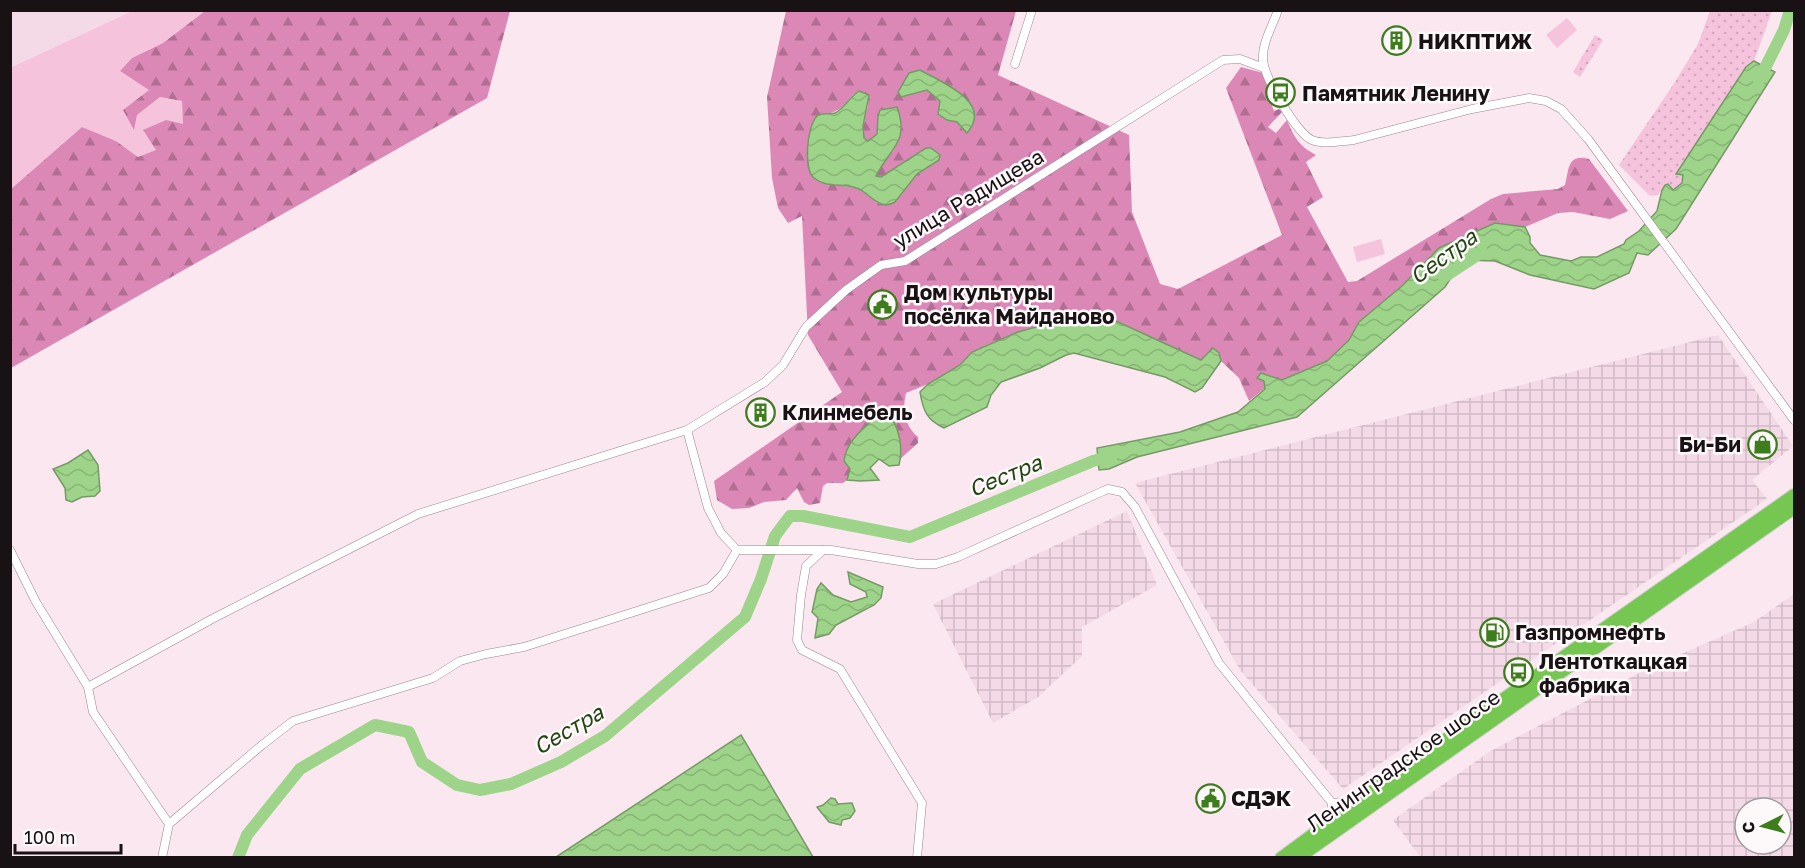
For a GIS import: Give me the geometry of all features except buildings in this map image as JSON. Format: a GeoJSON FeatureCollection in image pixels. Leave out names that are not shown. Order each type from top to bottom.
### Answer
{"type":"FeatureCollection","features":[{"type":"Feature","properties":{"kind":"highway","name":"Ленинградское шоссе"},"geometry":{"type":"LineString","coordinates":[[1281,858],[1361,799],[1794,495]]}},
{"type":"Feature","properties":{"kind":"highway","name":"Ленинградское шоссе"},"geometry":{"type":"LineString","coordinates":[[1298,858],[1794,508]]}},
{"type":"Feature","properties":{"kind":"street"},"geometry":{"type":"LineString","coordinates":[[1015,64],[1032,10]]}},
{"type":"Feature","properties":{"kind":"street"},"geometry":{"type":"LineString","coordinates":[[1278,10],[1264,47],[1264,68],[1286,109],[1305,136],[1313,141],[1354,140],[1461,111],[1520,99],[1538,99],[1561,109],[1588,139],[1794,420]]}},
{"type":"Feature","properties":{"kind":"street","name":"улица Радищева"},"geometry":{"type":"LineString","coordinates":[[88,687],[202,624],[418,514],[687,430],[765,382],[783,365],[806,327],[846,290],[881,266],[905,261],[1223,60],[1240,59],[1264,68]]}},
{"type":"Feature","properties":{"kind":"street"},"geometry":{"type":"LineString","coordinates":[[687,430],[708,508],[720,533],[736,550],[831,550],[918,564],[936,564],[958,557],[1108,489],[1122,492],[1135,507],[1219,663],[1332,802],[1331,815],[1326,825]]}},
{"type":"Feature","properties":{"kind":"street"},"geometry":{"type":"LineString","coordinates":[[10,550],[36,602],[88,687],[93,712],[169,824]]}},
{"type":"Feature","properties":{"kind":"street"},"geometry":{"type":"LineString","coordinates":[[162,858],[169,824],[293,721],[433,678],[460,661],[524,647],[709,588],[723,574],[736,550]]}},
{"type":"Feature","properties":{"kind":"street"},"geometry":{"type":"LineString","coordinates":[[820,550],[806,566],[797,640],[802,650],[840,669],[922,803],[917,858]]}},
{"type":"Feature","properties":{"kind":"street"},"geometry":{"type":"LineString","coordinates":[[1332,802],[1347,803],[1361,799]]}},
{"type":"Feature","properties":{"kind":"shaded area"},"geometry":{"type":"Polygon","coordinates":[[[11,10],[132,11],[11,68],[11,10]]]}},
{"type":"Feature","properties":{"kind":"shaded area"},"geometry":{"type":"Polygon","coordinates":[[[132,11],[205,11],[163,43],[132,58],[120,71],[150,90],[123,110],[134,128],[137,115],[160,97],[182,101],[183,124],[143,130],[157,150],[138,157],[116,141],[82,127],[11,189],[10,68],[132,11]]]}},
{"type":"Feature","properties":{"kind":"shaded area"},"geometry":{"type":"Polygon","coordinates":[[[1710,11],[1772,11],[1754,61],[1748,65],[1676,173],[1683,175],[1682,183],[1676,190],[1668,184],[1665,185],[1658,195],[1650,196],[1619,165],[1698,44],[1710,11]]]}},
{"type":"Feature","properties":{"kind":"shaded area"},"geometry":{"type":"Polygon","coordinates":[[[1567,18],[1577,30],[1557,48],[1546,35],[1567,18]]]}},
{"type":"Feature","properties":{"kind":"shaded area"},"geometry":{"type":"Polygon","coordinates":[[[1595,35],[1603,40],[1580,77],[1573,72],[1595,35]]]}},
{"type":"Feature","properties":{"kind":"shaded area"},"geometry":{"type":"Polygon","coordinates":[[[1381,239],[1385,254],[1357,262],[1353,247],[1381,239]]]}},
{"type":"Feature","properties":{"kind":"shaded area"},"geometry":{"type":"Polygon","coordinates":[[[1718,335],[1793,446],[1752,480],[1767,499],[1343,789],[1240,670],[1135,483],[1718,335]]]}},
{"type":"Feature","properties":{"kind":"shaded area"},"geometry":{"type":"Polygon","coordinates":[[[1127,511],[1157,585],[1082,627],[1082,656],[1038,697],[993,723],[933,604],[1127,511]]]}},
{"type":"Feature","properties":{"kind":"shaded area"},"geometry":{"type":"Polygon","coordinates":[[[1794,594],[1794,857],[1420,857],[1393,820],[1489,752],[1643,671],[1754,622],[1794,594]]]}},
{"type":"Feature","properties":{"kind":"green space"},"geometry":{"type":"Polygon","coordinates":[[[205,11],[510,11],[487,98],[11,368],[11,189],[82,127],[116,141],[138,157],[156,150],[143,130],[166,120],[183,124],[182,101],[160,97],[137,115],[134,130],[123,110],[149,90],[120,71],[132,58],[163,43],[205,11]]]}},
{"type":"Feature","properties":{"kind":"green space"},"geometry":{"type":"Polygon","coordinates":[[[786,11],[1016,11],[998,75],[1129,135],[1132,212],[1160,284],[1178,289],[1282,235],[1226,88],[1241,67],[1263,73],[1276,102],[1272,106],[1274,111],[1279,109],[1282,112],[1268,127],[1276,133],[1287,120],[1298,140],[1316,155],[1306,162],[1323,197],[1307,207],[1348,282],[1357,281],[1491,199],[1503,194],[1558,189],[1565,185],[1570,164],[1577,158],[1589,159],[1628,211],[1610,219],[1573,212],[1558,213],[1525,227],[1495,223],[1439,248],[1403,285],[1359,322],[1349,340],[1327,361],[1282,380],[1264,381],[1265,388],[1249,401],[1239,378],[1221,361],[1219,353],[1213,348],[1202,360],[1094,311],[1018,332],[972,352],[960,365],[928,384],[906,393],[904,406],[906,417],[910,428],[918,437],[918,443],[900,459],[899,434],[850,469],[847,480],[843,483],[827,483],[823,486],[820,503],[809,505],[804,502],[797,488],[786,500],[764,502],[749,508],[732,509],[717,500],[714,481],[842,392],[808,335],[802,216],[788,223],[778,208],[772,178],[767,97],[786,11]],[[927,90],[941,101],[947,120],[957,122],[963,130],[974,115],[927,90]],[[854,94],[840,109],[820,114],[826,184],[857,188],[880,204],[895,202],[917,174],[939,160],[926,148],[881,177],[876,176],[894,150],[878,116],[877,134],[868,141],[864,138],[863,126],[868,105],[854,94]]]}},
{"type":"Feature","properties":{"kind":"water"},"geometry":{"type":"Polygon","coordinates":[[[1754,61],[1775,72],[1676,229],[1648,255],[1637,253],[1629,273],[1594,289],[1530,275],[1495,261],[1463,260],[1445,287],[1297,417],[1137,457],[1109,469],[1099,470],[1097,448],[1180,432],[1238,412],[1265,389],[1264,381],[1257,378],[1261,373],[1282,380],[1327,361],[1349,340],[1359,322],[1403,285],[1439,248],[1495,223],[1525,227],[1530,243],[1540,255],[1571,261],[1581,257],[1597,257],[1624,244],[1657,211],[1665,185],[1668,184],[1673,190],[1682,183],[1683,175],[1676,174],[1746,67],[1754,61]]]}},
{"type":"Feature","properties":{"kind":"water"},"geometry":{"type":"Polygon","coordinates":[[[920,70],[962,94],[970,103],[974,112],[974,122],[967,133],[957,122],[947,120],[938,114],[940,101],[927,90],[901,97],[898,92],[909,73],[920,70]]]}},
{"type":"Feature","properties":{"kind":"water"},"geometry":{"type":"Polygon","coordinates":[[[859,91],[869,95],[863,126],[864,138],[868,141],[877,134],[880,110],[897,107],[900,119],[900,137],[876,176],[881,177],[926,148],[931,148],[940,155],[939,160],[917,174],[895,202],[890,204],[880,203],[854,187],[819,181],[814,178],[808,166],[809,138],[817,116],[835,113],[859,91]]]}},
{"type":"Feature","properties":{"kind":"water"},"geometry":{"type":"Polygon","coordinates":[[[1094,311],[1201,360],[1213,348],[1219,353],[1221,361],[1202,388],[1195,392],[1165,377],[1074,353],[1001,382],[991,395],[987,407],[944,428],[927,414],[920,392],[928,384],[960,365],[972,352],[1018,332],[1094,311]]]}},
{"type":"Feature","properties":{"kind":"water"},"geometry":{"type":"Polygon","coordinates":[[[879,414],[889,415],[896,426],[901,452],[899,465],[889,466],[879,459],[870,468],[879,480],[847,480],[850,469],[844,461],[848,447],[879,414]]]}},
{"type":"Feature","properties":{"kind":"water"},"geometry":{"type":"Polygon","coordinates":[[[88,450],[98,465],[100,491],[95,496],[82,497],[72,502],[66,500],[65,488],[53,469],[68,463],[88,450]]]}},
{"type":"Feature","properties":{"kind":"water"},"geometry":{"type":"Polygon","coordinates":[[[848,572],[883,587],[881,598],[874,605],[836,625],[829,634],[815,638],[818,618],[812,612],[817,589],[821,583],[833,595],[851,602],[867,597],[866,592],[850,584],[848,572]]]}},
{"type":"Feature","properties":{"kind":"water"},"geometry":{"type":"Polygon","coordinates":[[[741,735],[813,857],[556,857],[741,735]]]}},
{"type":"Feature","properties":{"kind":"water"},"geometry":{"type":"Polygon","coordinates":[[[831,798],[835,799],[838,804],[852,803],[855,811],[850,818],[842,820],[841,825],[829,822],[817,807],[831,798]]]}},
{"type":"Feature","properties":{"kind":"waterway","name":"Сестра"},"geometry":{"type":"LineString","coordinates":[[1759,80],[1784,30],[1790,10]]}},
{"type":"Feature","properties":{"kind":"waterway","name":"Сестра"},"geometry":{"type":"LineString","coordinates":[[1444,277],[1482,252]]}},
{"type":"Feature","properties":{"kind":"waterway","name":"Сестра"},"geometry":{"type":"LineString","coordinates":[[238,858],[247,835],[300,769],[375,725],[409,732],[422,762],[457,785],[480,790],[511,784],[561,762],[605,736],[745,617],[761,579],[775,536],[790,516],[803,516],[910,537],[1093,461],[1112,456]]}},
{"type":"Feature","properties":{"kind":"place","name":"НИКПТИЖ"},"geometry":{"type":"Point","coordinates":[1397,41]}},
{"type":"Feature","properties":{"kind":"place","name":"Памятник Ленину"},"geometry":{"type":"Point","coordinates":[1281,93]}},
{"type":"Feature","properties":{"kind":"place","name":"Дом культуры посёлка Майданово"},"geometry":{"type":"Point","coordinates":[883,304]}},
{"type":"Feature","properties":{"kind":"place","name":"Клинмебель"},"geometry":{"type":"Point","coordinates":[761,412]}},
{"type":"Feature","properties":{"kind":"place","name":"Би-Би"},"geometry":{"type":"Point","coordinates":[1762,444]}},
{"type":"Feature","properties":{"kind":"place","name":"Газпромнефть"},"geometry":{"type":"Point","coordinates":[1494,632]}},
{"type":"Feature","properties":{"kind":"place","name":"Лентоткацкая фабрика"},"geometry":{"type":"Point","coordinates":[1518,673]}},
{"type":"Feature","properties":{"kind":"place","name":"СДЭК"},"geometry":{"type":"Point","coordinates":[1210,798]}}]}
